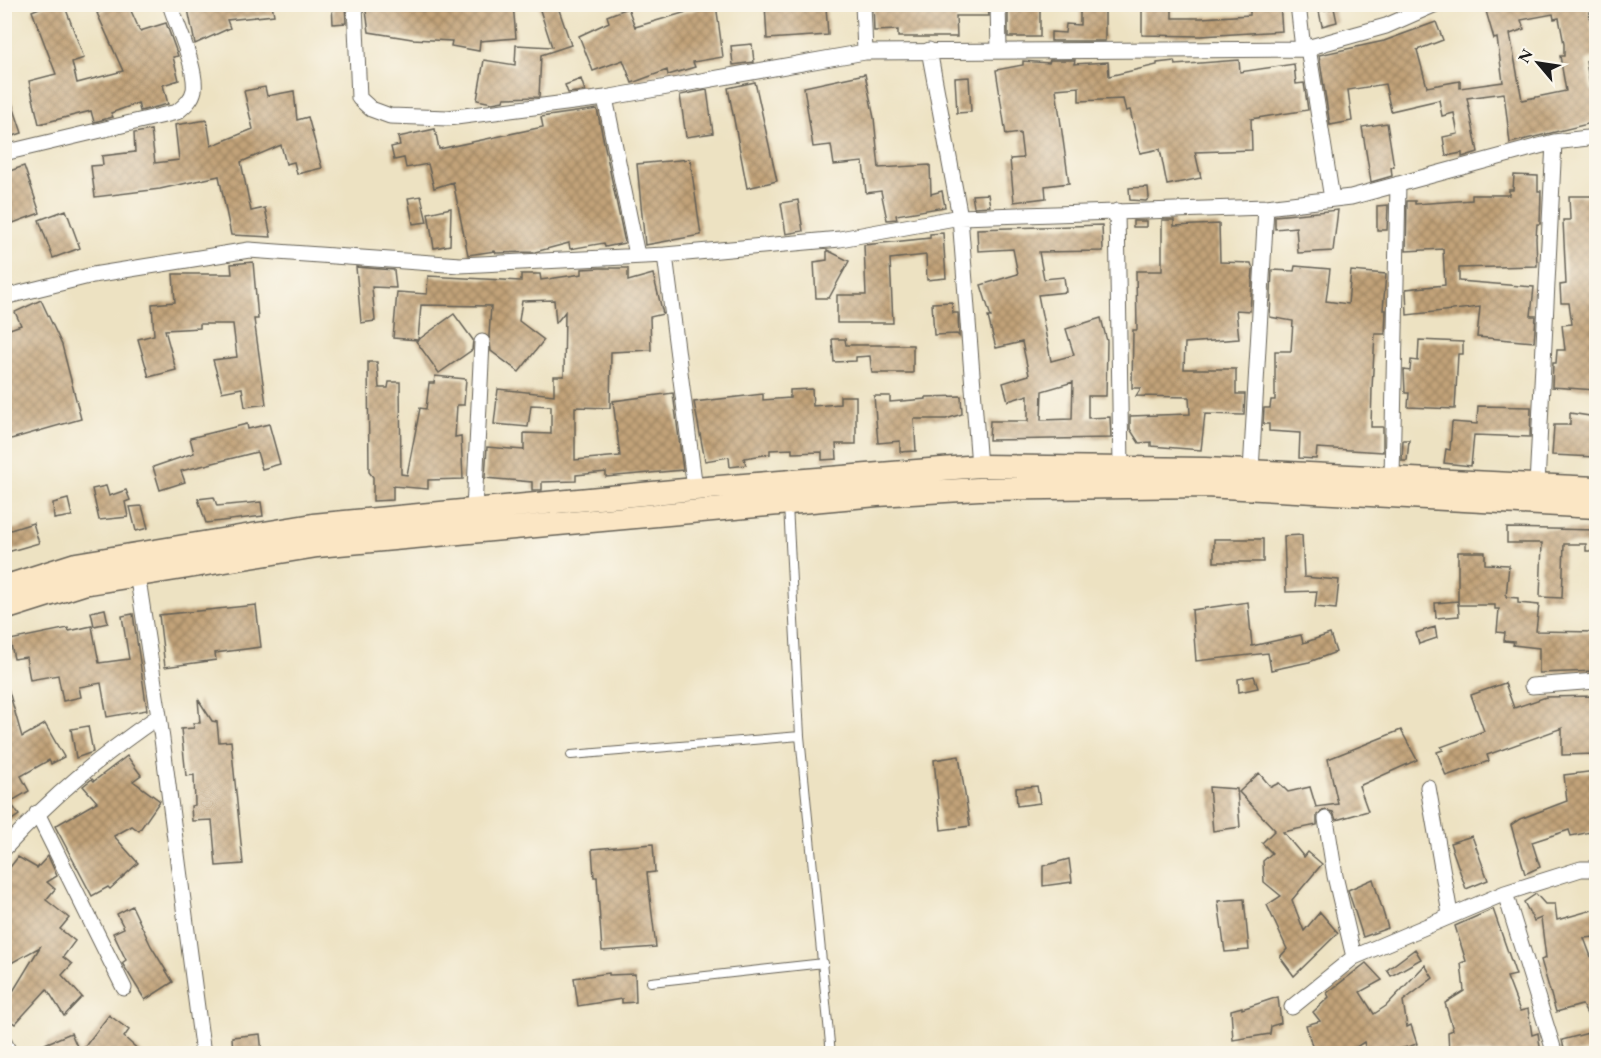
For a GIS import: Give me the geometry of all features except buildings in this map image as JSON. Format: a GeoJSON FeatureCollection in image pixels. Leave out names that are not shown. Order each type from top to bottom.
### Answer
{"type":"FeatureCollection","features":[{"type":"Feature","properties":{"kind":"main road"},"geometry":{"type":"LineString","coordinates":[[4,587],[76,564],[313,525],[695,489],[979,466],[1251,471],[1596,488]]}},
{"type":"Feature","properties":{"kind":"main road"},"geometry":{"type":"LineString","coordinates":[[4,609],[83,584],[137,573],[317,546],[788,503],[979,489],[1205,486],[1596,507]]}},
{"type":"Feature","properties":{"kind":"street"},"geometry":{"type":"LineString","coordinates":[[4,153],[177,112],[188,103],[194,91],[192,72],[170,4]]}},
{"type":"Feature","properties":{"kind":"street"},"geometry":{"type":"LineString","coordinates":[[355,4],[359,98],[371,109],[390,116],[448,118],[604,98],[864,52],[999,49],[1096,51],[1305,49],[1386,26],[1436,4]]}},
{"type":"Feature","properties":{"kind":"street"},"geometry":{"type":"LineString","coordinates":[[862,4],[864,52]]}},
{"type":"Feature","properties":{"kind":"street"},"geometry":{"type":"LineString","coordinates":[[998,4],[999,49]]}},
{"type":"Feature","properties":{"kind":"street"},"geometry":{"type":"LineString","coordinates":[[1298,4],[1332,199]]}},
{"type":"Feature","properties":{"kind":"street"},"geometry":{"type":"LineString","coordinates":[[929,50],[960,217],[979,466]]}},
{"type":"Feature","properties":{"kind":"street"},"geometry":{"type":"LineString","coordinates":[[604,98],[637,255]]}},
{"type":"Feature","properties":{"kind":"street"},"geometry":{"type":"LineString","coordinates":[[4,297],[93,275],[249,250],[460,265],[665,255],[840,239],[960,217],[1266,207],[1332,199],[1398,184],[1554,142],[1596,137]]}},
{"type":"Feature","properties":{"kind":"street"},"geometry":{"type":"LineString","coordinates":[[1537,485],[1554,142]]}},
{"type":"Feature","properties":{"kind":"street"},"geometry":{"type":"LineString","coordinates":[[1392,478],[1398,184]]}},
{"type":"Feature","properties":{"kind":"street"},"geometry":{"type":"LineString","coordinates":[[1251,471],[1266,207]]}},
{"type":"Feature","properties":{"kind":"street"},"geometry":{"type":"LineString","coordinates":[[1117,211],[1121,467]]}},
{"type":"Feature","properties":{"kind":"street"},"geometry":{"type":"LineString","coordinates":[[665,255],[695,489]]}},
{"type":"Feature","properties":{"kind":"street"},"geometry":{"type":"LineString","coordinates":[[474,510],[482,342]]}},
{"type":"Feature","properties":{"kind":"street"},"geometry":{"type":"LineString","coordinates":[[137,573],[159,716],[203,1053]]}},
{"type":"Feature","properties":{"kind":"street"},"geometry":{"type":"LineString","coordinates":[[1532,686],[1596,681]]}},
{"type":"Feature","properties":{"kind":"street"},"geometry":{"type":"LineString","coordinates":[[4,849],[63,788],[108,751],[159,716]]}},
{"type":"Feature","properties":{"kind":"street"},"geometry":{"type":"LineString","coordinates":[[1428,787],[1450,914]]}},
{"type":"Feature","properties":{"kind":"street"},"geometry":{"type":"LineString","coordinates":[[37,813],[124,988]]}},
{"type":"Feature","properties":{"kind":"street"},"geometry":{"type":"LineString","coordinates":[[1326,819],[1335,876],[1354,957]]}},
{"type":"Feature","properties":{"kind":"street"},"geometry":{"type":"LineString","coordinates":[[1292,1007],[1354,957],[1450,914],[1505,893],[1581,869],[1596,869]]}},
{"type":"Feature","properties":{"kind":"street"},"geometry":{"type":"LineString","coordinates":[[1505,893],[1555,1053]]}},
{"type":"Feature","properties":{"kind":"street"},"geometry":{"type":"LineString","coordinates":[[4,1042],[10,1053]]}},
{"type":"Feature","properties":{"kind":"lane"},"geometry":{"type":"LineString","coordinates":[[788,503],[800,736],[831,1053]]}},
{"type":"Feature","properties":{"kind":"lane"},"geometry":{"type":"LineString","coordinates":[[571,755],[800,736]]}},
{"type":"Feature","properties":{"kind":"lane"},"geometry":{"type":"LineString","coordinates":[[651,982],[824,963]]}}]}
